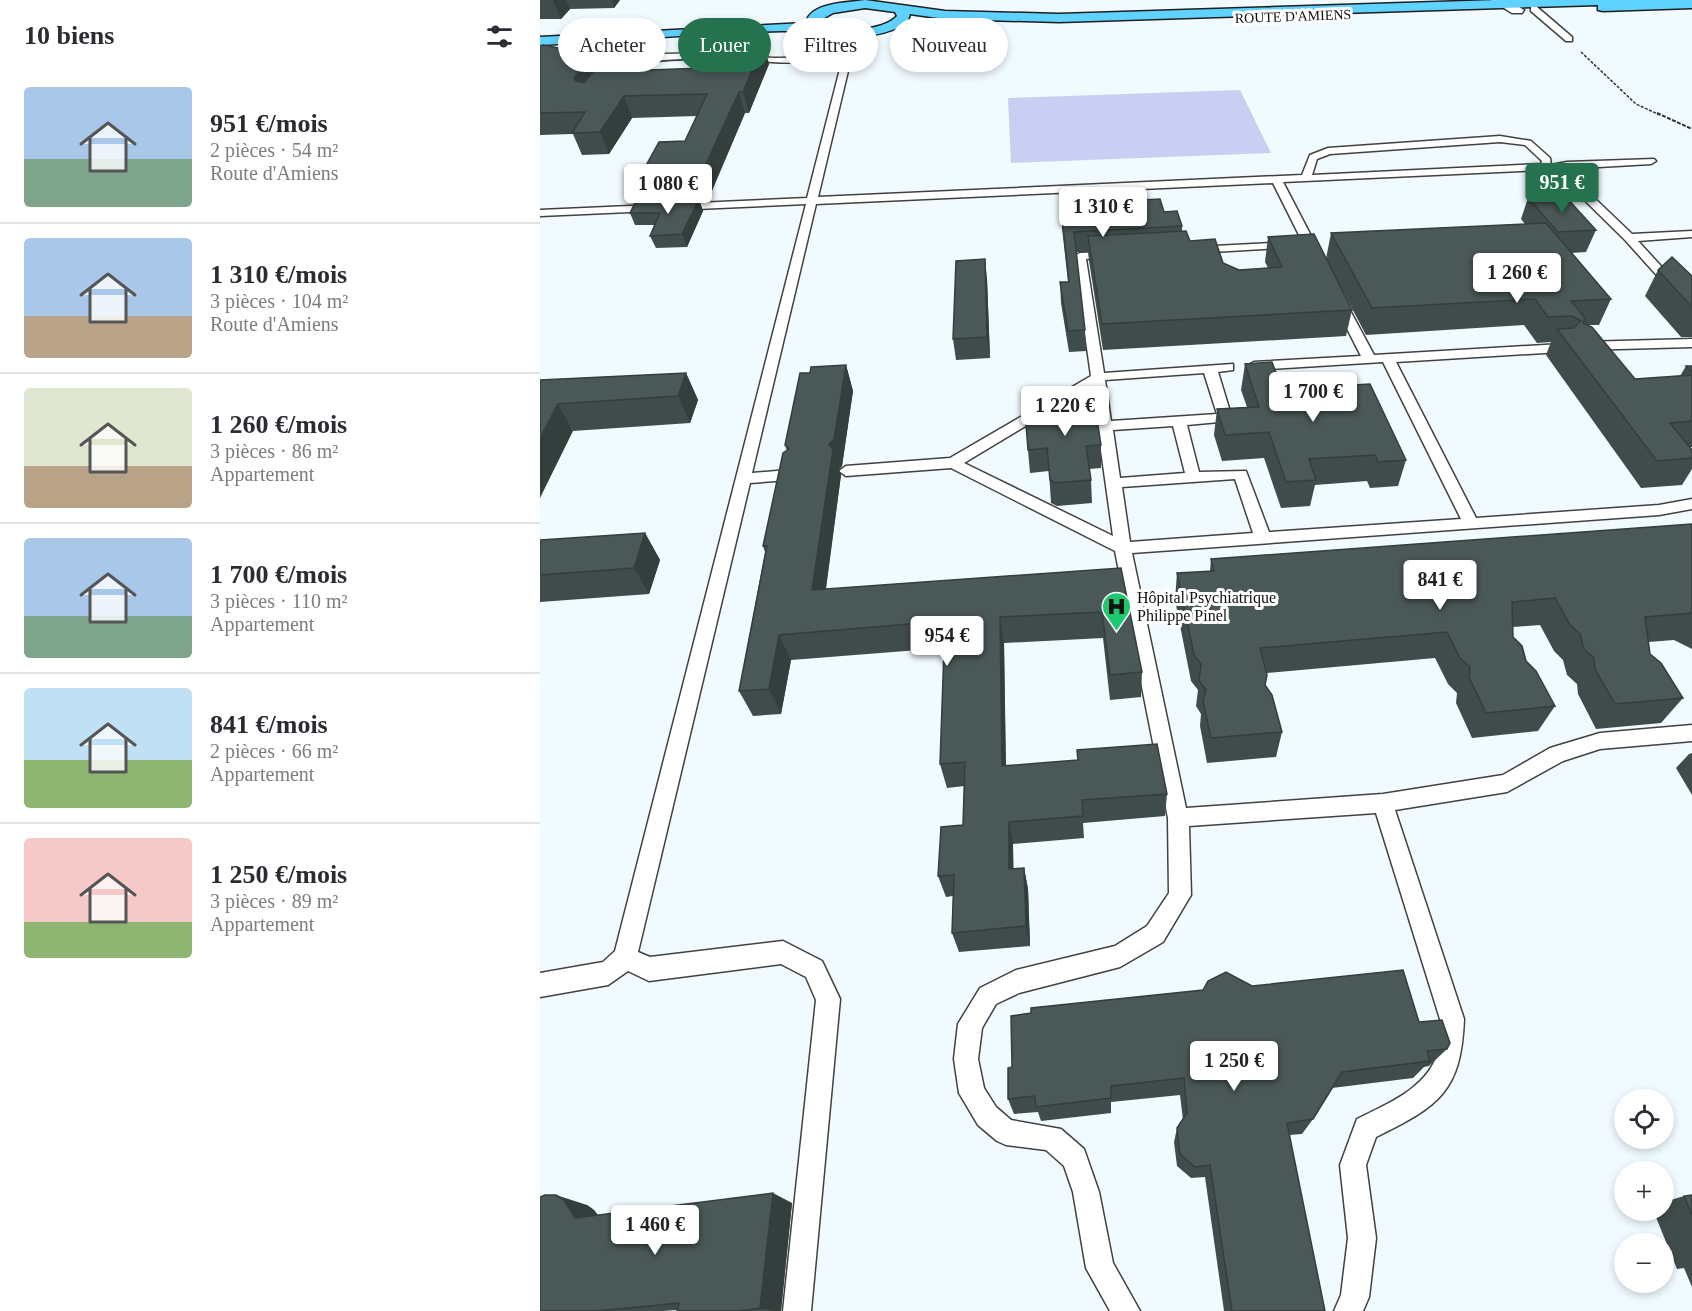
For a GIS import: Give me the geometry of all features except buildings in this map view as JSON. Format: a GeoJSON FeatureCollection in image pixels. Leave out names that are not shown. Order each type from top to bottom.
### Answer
{"type":"FeatureCollection","features":[{"type":"Feature","properties":{"kind":"main road","name":"ROUTE D'AMIENS"},"geometry":{"type":"LineString","coordinates":[[822,18],[844,3],[877,2],[901,11],[945,15],[1059,18],[1625,0]]}},
{"type":"Feature","properties":{"kind":"main road","name":"ROUTE D'AMIENS"},"geometry":{"type":"LineString","coordinates":[[1008,24],[1053,24],[1507,4],[1534,9],[1692,4]]}},
{"type":"Feature","properties":{"kind":"main road"},"geometry":{"type":"LineString","coordinates":[[901,11],[903,18]]}},
{"type":"Feature","properties":{"kind":"main road"},"geometry":{"type":"LineString","coordinates":[[540,35],[783,23]]}},
{"type":"Feature","properties":{"kind":"main road"},"geometry":{"type":"LineString","coordinates":[[540,41],[783,27]]}},
{"type":"Feature","properties":{"kind":"lane"},"geometry":{"type":"LineString","coordinates":[[1534,9],[1569,39]]}},
{"type":"Feature","properties":{"kind":"lane"},"geometry":{"type":"LineString","coordinates":[[608,75],[614,66],[642,59],[739,56],[783,59]]}},
{"type":"Feature","properties":{"kind":"lane"},"geometry":{"type":"LineString","coordinates":[[540,985],[608,973],[625,958],[843,72]]}},
{"type":"Feature","properties":{"kind":"lane"},"geometry":{"type":"LineString","coordinates":[[1306,178],[1313,158],[1328,151],[1500,140],[1528,143],[1551,168],[1629,238],[1692,307]]}},
{"type":"Feature","properties":{"kind":"lane"},"geometry":{"type":"LineString","coordinates":[[540,213],[1551,168],[1567,165],[1651,161]]}},
{"type":"Feature","properties":{"kind":"lane"},"geometry":{"type":"LineString","coordinates":[[1276,179],[1320,265]]}},
{"type":"Feature","properties":{"kind":"lane"},"geometry":{"type":"LineString","coordinates":[[1629,238],[1692,234]]}},
{"type":"Feature","properties":{"kind":"lane"},"geometry":{"type":"LineString","coordinates":[[1183,251],[1309,244]]}},
{"type":"Feature","properties":{"kind":"lane"},"geometry":{"type":"LineString","coordinates":[[1126,254],[1080,256],[1123,548],[1178,818],[1180,895],[1155,934],[1120,956],[1016,981],[988,996],[970,1024],[966,1059],[972,1093],[987,1116],[1006,1132],[1052,1138],[1075,1158],[1086,1192],[1100,1268],[1126,1311]]}},
{"type":"Feature","properties":{"kind":"lane"},"geometry":{"type":"LineString","coordinates":[[1331,285],[1368,357]]}},
{"type":"Feature","properties":{"kind":"lane"},"geometry":{"type":"LineString","coordinates":[[1579,347],[1692,343]]}},
{"type":"Feature","properties":{"kind":"lane"},"geometry":{"type":"LineString","coordinates":[[1254,366],[1368,357],[1561,348]]}},
{"type":"Feature","properties":{"kind":"lane"},"geometry":{"type":"LineString","coordinates":[[1387,357],[1471,523]]}},
{"type":"Feature","properties":{"kind":"lane"},"geometry":{"type":"LineString","coordinates":[[846,471],[953,463],[1098,377],[1228,368]]}},
{"type":"Feature","properties":{"kind":"lane"},"geometry":{"type":"LineString","coordinates":[[1105,426],[1225,418],[1210,369]]}},
{"type":"Feature","properties":{"kind":"lane"},"geometry":{"type":"LineString","coordinates":[[1179,421],[1193,477]]}},
{"type":"Feature","properties":{"kind":"lane"},"geometry":{"type":"LineString","coordinates":[[953,463],[1123,548],[1659,510],[1692,504]]}},
{"type":"Feature","properties":{"kind":"lane"},"geometry":{"type":"LineString","coordinates":[[1113,483],[1241,474],[1263,538]]}},
{"type":"Feature","properties":{"kind":"lane"},"geometry":{"type":"LineString","coordinates":[[743,480],[788,475]]}},
{"type":"Feature","properties":{"kind":"lane"},"geometry":{"type":"LineString","coordinates":[[1178,818],[1383,803],[1507,783],[1557,754],[1600,741],[1692,733]]}},
{"type":"Feature","properties":{"kind":"lane"},"geometry":{"type":"LineString","coordinates":[[1348,1311],[1355,1297],[1362,1238],[1353,1166],[1366,1128],[1410,1106],[1439,1081],[1450,1053],[1452,1019],[1383,803]]}},
{"type":"Feature","properties":{"kind":"lane"},"geometry":{"type":"LineString","coordinates":[[625,958],[648,969],[783,952],[814,969],[828,999],[797,1311]]}},
{"type":"Feature","properties":{"kind":"path"},"geometry":{"type":"LineString","coordinates":[[1569,39],[1636,104],[1692,129]]}},
{"type":"Feature","properties":{"kind":"shaded area"},"geometry":{"type":"Polygon","coordinates":[[[1240,90],[1271,153],[1011,163],[1008,98],[1240,90]]]}},
{"type":"Feature","properties":{"kind":"place","name":"Hôpital Psychiatrique Philippe Pinel"},"geometry":{"type":"Point","coordinates":[1116,632]}}]}
